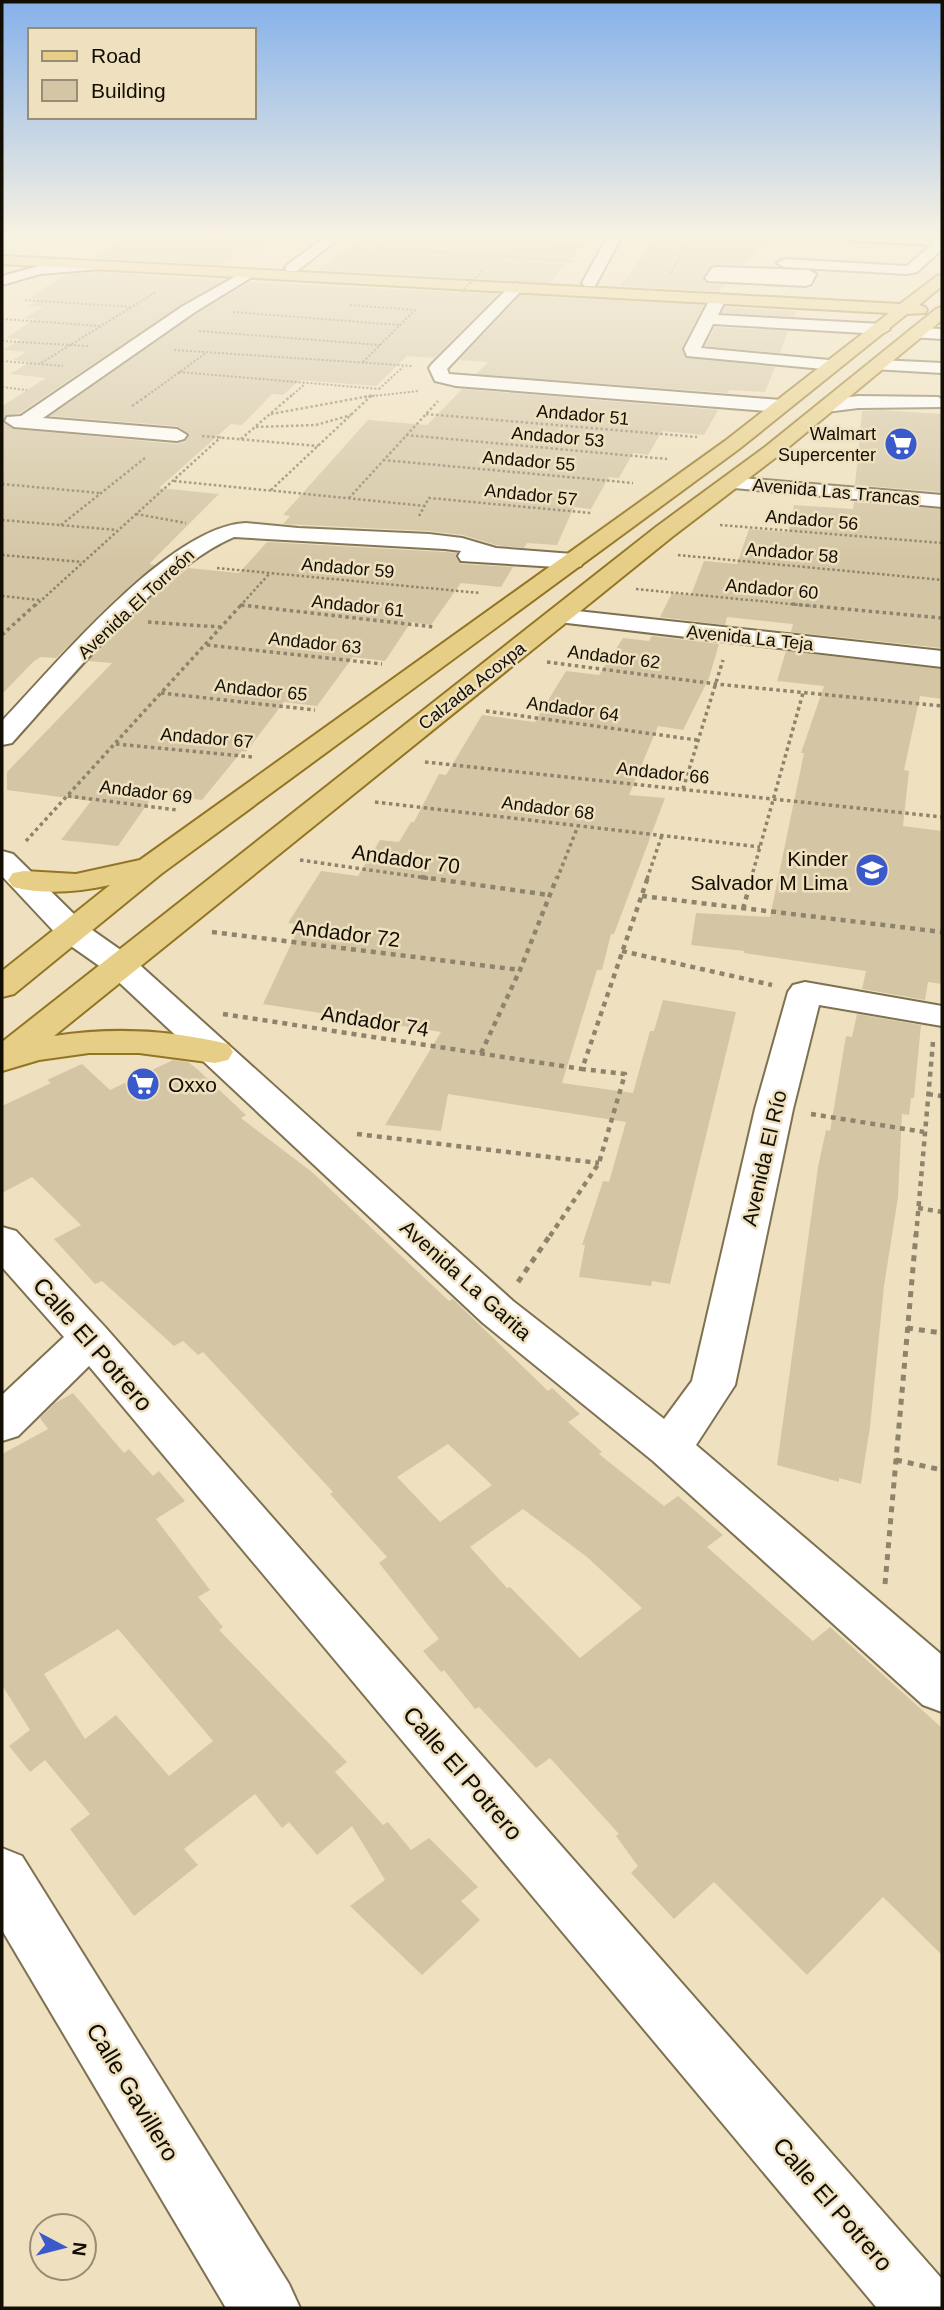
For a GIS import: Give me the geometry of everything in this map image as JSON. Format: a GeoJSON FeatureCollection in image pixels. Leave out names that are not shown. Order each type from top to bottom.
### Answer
{"type":"FeatureCollection","features":[{"type":"Feature","properties":{"kind":"main road","name":"Calzada Acoxpa"},"geometry":{"type":"LineString","coordinates":[[2,987],[150,867],[738,441],[862,344]]}},
{"type":"Feature","properties":{"kind":"main road","name":"Calzada Acoxpa"},"geometry":{"type":"LineString","coordinates":[[5,1058],[640,551],[906,347]]}},
{"type":"Feature","properties":{"kind":"main road"},"geometry":{"type":"LineString","coordinates":[[738,441],[750,445],[777,447]]}},
{"type":"Feature","properties":{"kind":"main road"},"geometry":{"type":"LineString","coordinates":[[629,518],[650,524],[674,525]]}},
{"type":"Feature","properties":{"kind":"main road"},"geometry":{"type":"LineString","coordinates":[[222,816],[228,826],[244,832],[285,833]]}},
{"type":"Feature","properties":{"kind":"main road"},"geometry":{"type":"LineString","coordinates":[[196,835],[224,831],[242,834],[255,842],[259,854]]}},
{"type":"Feature","properties":{"kind":"main road"},"geometry":{"type":"LineString","coordinates":[[11,868],[76,883],[150,867]]}},
{"type":"Feature","properties":{"kind":"main road"},"geometry":{"type":"LineString","coordinates":[[5,1058],[62,1044],[117,1040],[173,1044],[215,1052]]}},
{"type":"Feature","properties":{"kind":"street"},"geometry":{"type":"LineString","coordinates":[[25,422],[138,344]]}},
{"type":"Feature","properties":{"kind":"street"},"geometry":{"type":"LineString","coordinates":[[462,344],[438,368],[441,377],[456,381],[781,406]]}},
{"type":"Feature","properties":{"kind":"street"},"geometry":{"type":"LineString","coordinates":[[695,344],[693,352],[834,365]]}},
{"type":"Feature","properties":{"kind":"street"},"geometry":{"type":"LineString","coordinates":[[792,361],[813,344]]}},
{"type":"Feature","properties":{"kind":"street"},"geometry":{"type":"LineString","coordinates":[[906,347],[942,347]]}},
{"type":"Feature","properties":{"kind":"street"},"geometry":{"type":"LineString","coordinates":[[906,347],[942,366]]}},
{"type":"Feature","properties":{"kind":"street"},"geometry":{"type":"LineString","coordinates":[[834,400],[940,404]]}},
{"type":"Feature","properties":{"kind":"street"},"geometry":{"type":"LineString","coordinates":[[2,420],[177,435]]}},
{"type":"Feature","properties":{"kind":"street"},"geometry":{"type":"LineString","coordinates":[[808,489],[819,480],[942,491]]}},
{"type":"Feature","properties":{"kind":"street","name":"Avenida Las Trancas"},"geometry":{"type":"LineString","coordinates":[[730,483],[942,501]]}},
{"type":"Feature","properties":{"kind":"street","name":"Avenida El Torreón"},"geometry":{"type":"LineString","coordinates":[[2,737],[174,563],[206,539],[230,530],[261,530],[297,535],[314,542],[470,556],[493,554],[573,561]]}},
{"type":"Feature","properties":{"kind":"street","name":"Avenida La Teja"},"geometry":{"type":"LineString","coordinates":[[559,616],[942,659]]}},
{"type":"Feature","properties":{"kind":"street","name":"Avenida La Garita"},"geometry":{"type":"LineString","coordinates":[[11,868],[73,932],[120,965],[498,1312],[669,1448],[942,1688]]}},
{"type":"Feature","properties":{"kind":"street"},"geometry":{"type":"LineString","coordinates":[[805,992],[939,1015]]}},
{"type":"Feature","properties":{"kind":"street","name":"Avenida El Río"},"geometry":{"type":"LineString","coordinates":[[669,1448],[713,1385],[774,1109],[805,992]]}},
{"type":"Feature","properties":{"kind":"street","name":"Calle El Potrero"},"geometry":{"type":"LineString","coordinates":[[2,1241],[90,1338],[922,2308]]}},
{"type":"Feature","properties":{"kind":"street"},"geometry":{"type":"LineString","coordinates":[[2,1423],[90,1338]]}},
{"type":"Feature","properties":{"kind":"street","name":"Calle Gavillero"},"geometry":{"type":"LineString","coordinates":[[2,1876],[265,2308]]}},
{"type":"Feature","properties":{"kind":"path"},"geometry":{"type":"LineString","coordinates":[[50,344],[438,368]]}},
{"type":"Feature","properties":{"kind":"path"},"geometry":{"type":"LineString","coordinates":[[364,344],[380,345]]}},
{"type":"Feature","properties":{"kind":"path"},"geometry":{"type":"LineString","coordinates":[[41,363],[71,345]]}},
{"type":"Feature","properties":{"kind":"path"},"geometry":{"type":"LineString","coordinates":[[363,363],[380,345]]}},
{"type":"Feature","properties":{"kind":"path"},"geometry":{"type":"LineString","coordinates":[[100,429],[206,353]]}},
{"type":"Feature","properties":{"kind":"path"},"geometry":{"type":"LineString","coordinates":[[2,361],[102,370]]}},
{"type":"Feature","properties":{"kind":"path"},"geometry":{"type":"LineString","coordinates":[[271,490],[404,366]]}},
{"type":"Feature","properties":{"kind":"path"},"geometry":{"type":"LineString","coordinates":[[178,372],[379,389]]}},
{"type":"Feature","properties":{"kind":"path"},"geometry":{"type":"LineString","coordinates":[[348,498],[456,381]]}},
{"type":"Feature","properties":{"kind":"path"},"geometry":{"type":"LineString","coordinates":[[242,439],[306,383]]}},
{"type":"Feature","properties":{"kind":"path","name":"Andador 51"},"geometry":{"type":"LineString","coordinates":[[426,414],[738,441]]}},
{"type":"Feature","properties":{"kind":"path"},"geometry":{"type":"LineString","coordinates":[[256,427],[316,425],[351,415]]}},
{"type":"Feature","properties":{"kind":"path"},"geometry":{"type":"LineString","coordinates":[[177,435],[318,446]]}},
{"type":"Feature","properties":{"kind":"path","name":"Andador 53"},"geometry":{"type":"LineString","coordinates":[[406,435],[707,463]]}},
{"type":"Feature","properties":{"kind":"path"},"geometry":{"type":"LineString","coordinates":[[2,635],[221,437]]}},
{"type":"Feature","properties":{"kind":"path"},"geometry":{"type":"LineString","coordinates":[[61,525],[149,454]]}},
{"type":"Feature","properties":{"kind":"path","name":"Andador 55"},"geometry":{"type":"LineString","coordinates":[[383,460],[673,486]]}},
{"type":"Feature","properties":{"kind":"path"},"geometry":{"type":"LineString","coordinates":[[173,481],[426,506]]}},
{"type":"Feature","properties":{"kind":"path"},"geometry":{"type":"LineString","coordinates":[[2,484],[101,493]]}},
{"type":"Feature","properties":{"kind":"path","name":"Andador 57"},"geometry":{"type":"LineString","coordinates":[[429,498],[629,518]]}},
{"type":"Feature","properties":{"kind":"path"},"geometry":{"type":"LineString","coordinates":[[135,514],[230,530]]}},
{"type":"Feature","properties":{"kind":"path"},"geometry":{"type":"LineString","coordinates":[[2,520],[118,530]]}},
{"type":"Feature","properties":{"kind":"path","name":"Andador 56"},"geometry":{"type":"LineString","coordinates":[[674,525],[942,543]]}},
{"type":"Feature","properties":{"kind":"path","name":"Andador 58"},"geometry":{"type":"LineString","coordinates":[[640,551],[942,580]]}},
{"type":"Feature","properties":{"kind":"path"},"geometry":{"type":"LineString","coordinates":[[2,555],[83,562]]}},
{"type":"Feature","properties":{"kind":"path","name":"Andador 59"},"geometry":{"type":"LineString","coordinates":[[174,563],[520,597]]}},
{"type":"Feature","properties":{"kind":"path"},"geometry":{"type":"LineString","coordinates":[[11,868],[67,796],[270,573]]}},
{"type":"Feature","properties":{"kind":"path","name":"Andador 60"},"geometry":{"type":"LineString","coordinates":[[598,585],[942,618]]}},
{"type":"Feature","properties":{"kind":"path"},"geometry":{"type":"LineString","coordinates":[[2,596],[40,600]]}},
{"type":"Feature","properties":{"kind":"path","name":"Andador 61"},"geometry":{"type":"LineString","coordinates":[[241,605],[473,632]]}},
{"type":"Feature","properties":{"kind":"path"},"geometry":{"type":"LineString","coordinates":[[116,619],[220,628]]}},
{"type":"Feature","properties":{"kind":"path"},"geometry":{"type":"LineString","coordinates":[[683,789],[729,636]]}},
{"type":"Feature","properties":{"kind":"path","name":"Andador 63"},"geometry":{"type":"LineString","coordinates":[[206,645],[422,668]]}},
{"type":"Feature","properties":{"kind":"path","name":"Andador 62"},"geometry":{"type":"LineString","coordinates":[[509,657],[716,684],[942,706]]}},
{"type":"Feature","properties":{"kind":"path","name":"Andador 65"},"geometry":{"type":"LineString","coordinates":[[160,692],[359,715]]}},
{"type":"Feature","properties":{"kind":"path"},"geometry":{"type":"LineString","coordinates":[[743,909],[803,693]]}},
{"type":"Feature","properties":{"kind":"path","name":"Andador 64"},"geometry":{"type":"LineString","coordinates":[[446,706],[697,740]]}},
{"type":"Feature","properties":{"kind":"path","name":"Andador 67"},"geometry":{"type":"LineString","coordinates":[[115,743],[296,761]]}},
{"type":"Feature","properties":{"kind":"path","name":"Andador 66"},"geometry":{"type":"LineString","coordinates":[[380,757],[942,817]]}},
{"type":"Feature","properties":{"kind":"path","name":"Andador 69"},"geometry":{"type":"LineString","coordinates":[[67,796],[222,816]]}},
{"type":"Feature","properties":{"kind":"path","name":"Andador 68"},"geometry":{"type":"LineString","coordinates":[[332,797],[760,847]]}},
{"type":"Feature","properties":{"kind":"path"},"geometry":{"type":"LineString","coordinates":[[481,1053],[520,970],[578,826]]}},
{"type":"Feature","properties":{"kind":"path"},"geometry":{"type":"LineString","coordinates":[[582,1069],[662,835]]}},
{"type":"Feature","properties":{"kind":"path","name":"Andador 70"},"geometry":{"type":"LineString","coordinates":[[259,854],[549,895]]}},
{"type":"Feature","properties":{"kind":"path"},"geometry":{"type":"LineString","coordinates":[[642,896],[942,933]]}},
{"type":"Feature","properties":{"kind":"path","name":"Andador 72"},"geometry":{"type":"LineString","coordinates":[[168,927],[520,970]]}},
{"type":"Feature","properties":{"kind":"path"},"geometry":{"type":"LineString","coordinates":[[622,951],[805,992]]}},
{"type":"Feature","properties":{"kind":"path","name":"Andador 74"},"geometry":{"type":"LineString","coordinates":[[163,1005],[625,1074],[599,1163]]}},
{"type":"Feature","properties":{"kind":"path"},"geometry":{"type":"LineString","coordinates":[[868,1624],[883,1611],[924,1132],[939,1015]]}},
{"type":"Feature","properties":{"kind":"path"},"geometry":{"type":"LineString","coordinates":[[928,1094],[942,1096]]}},
{"type":"Feature","properties":{"kind":"path"},"geometry":{"type":"LineString","coordinates":[[774,1109],[924,1132]]}},
{"type":"Feature","properties":{"kind":"path"},"geometry":{"type":"LineString","coordinates":[[296,1126],[599,1163],[498,1312]]}},
{"type":"Feature","properties":{"kind":"path"},"geometry":{"type":"LineString","coordinates":[[918,1208],[942,1212]]}},
{"type":"Feature","properties":{"kind":"path"},"geometry":{"type":"LineString","coordinates":[[907,1328],[942,1333]]}},
{"type":"Feature","properties":{"kind":"path"},"geometry":{"type":"LineString","coordinates":[[896,1460],[942,1470]]}},
{"type":"Feature","properties":{"kind":"building"},"geometry":{"type":"Polygon","coordinates":[[[13,344],[123,344],[20,413],[5,416],[2,422],[2,406],[46,378],[10,374],[30,362],[13,360],[26,352],[3,350],[13,344]]]}},
{"type":"Feature","properties":{"kind":"building"},"geometry":{"type":"Polygon","coordinates":[[[153,344],[448,344],[434,358],[407,356],[376,386],[300,380],[283,395],[272,394],[242,425],[231,424],[159,488],[219,494],[149,564],[155,565],[113,601],[56,658],[41,657],[34,661],[2,694],[2,422],[13,429],[177,444],[185,442],[190,434],[177,426],[50,416],[153,344]]]}},
{"type":"Feature","properties":{"kind":"building"},"geometry":{"type":"Polygon","coordinates":[[[474,344],[684,344],[682,348],[685,357],[775,367],[765,392],[729,390],[728,393],[476,374],[488,362],[459,360],[474,344]]]}},
{"type":"Feature","properties":{"kind":"building"},"geometry":{"type":"Polygon","coordinates":[[[706,344],[783,344],[780,353],[705,346],[706,344]]]}},
{"type":"Feature","properties":{"kind":"building"},"geometry":{"type":"Polygon","coordinates":[[[462,389],[718,410],[704,435],[662,431],[648,455],[633,453],[619,478],[609,477],[591,509],[574,507],[557,545],[527,543],[524,548],[429,531],[283,524],[290,516],[283,515],[368,420],[427,425],[462,389]]]}},
{"type":"Feature","properties":{"kind":"building","name":"Walmart Supercenter"},"geometry":{"type":"Polygon","coordinates":[[[862,411],[942,414],[942,492],[855,485],[862,411]]]}},
{"type":"Feature","properties":{"kind":"building"},"geometry":{"type":"Polygon","coordinates":[[[854,502],[942,509],[942,648],[791,632],[793,624],[727,617],[725,625],[660,617],[672,593],[691,595],[704,561],[737,564],[749,529],[788,532],[794,505],[853,509],[854,502]]]}},
{"type":"Feature","properties":{"kind":"building"},"geometry":{"type":"Polygon","coordinates":[[[267,542],[457,553],[456,557],[461,564],[513,567],[501,587],[461,583],[431,625],[411,622],[385,661],[353,657],[317,706],[284,702],[246,752],[242,751],[202,800],[155,793],[118,846],[61,840],[91,801],[7,790],[7,772],[112,663],[88,661],[146,602],[188,568],[239,573],[267,542]]]}},
{"type":"Feature","properties":{"kind":"building"},"geometry":{"type":"Polygon","coordinates":[[[652,636],[719,644],[709,678],[683,730],[658,726],[629,795],[665,798],[614,934],[611,934],[602,970],[597,970],[562,1083],[633,1093],[650,1031],[654,1031],[663,1000],[736,1012],[670,1284],[652,1281],[651,1286],[579,1277],[585,1245],[582,1245],[603,1181],[609,1182],[626,1122],[448,1094],[441,1131],[385,1125],[441,1032],[263,1004],[300,925],[288,923],[321,871],[358,876],[380,840],[399,842],[411,822],[414,822],[439,774],[446,775],[482,715],[535,722],[566,671],[599,675],[623,638],[649,641],[652,636]]]}},
{"type":"Feature","properties":{"kind":"building"},"geometry":{"type":"Polygon","coordinates":[[[786,651],[942,669],[942,699],[920,696],[904,770],[909,771],[903,826],[942,831],[942,984],[928,982],[925,1000],[862,989],[866,971],[691,945],[696,913],[770,917],[804,753],[801,753],[824,686],[777,681],[786,651]]]}},
{"type":"Feature","properties":{"kind":"building"},"geometry":{"type":"Polygon","coordinates":[[[857,1014],[921,1025],[914,1098],[911,1098],[909,1115],[902,1114],[898,1197],[884,1286],[870,1427],[861,1484],[839,1478],[839,1482],[777,1465],[818,1167],[826,1130],[830,1131],[846,1036],[852,1037],[857,1014]]]}},
{"type":"Feature","properties":{"kind":"building"},"geometry":{"type":"Polygon","coordinates":[[[173,1060],[188,1062],[246,1115],[241,1118],[312,1172],[449,1301],[453,1299],[548,1391],[552,1388],[580,1414],[568,1422],[602,1452],[599,1454],[664,1506],[678,1496],[723,1535],[707,1547],[813,1641],[830,1627],[942,1728],[942,1955],[883,1897],[807,1975],[714,1882],[674,1919],[631,1873],[638,1866],[616,1836],[619,1834],[550,1758],[536,1768],[479,1707],[475,1709],[444,1670],[441,1672],[423,1651],[439,1639],[379,1563],[387,1557],[330,1494],[333,1492],[203,1352],[198,1355],[183,1341],[174,1346],[102,1281],[95,1284],[54,1239],[81,1225],[32,1177],[2,1193],[2,1106],[51,1083],[47,1080],[82,1064],[110,1090],[173,1060]],[[448,1444],[397,1477],[440,1522],[492,1485],[448,1444]],[[523,1509],[470,1547],[507,1588],[510,1587],[580,1658],[642,1608],[587,1557],[523,1509]]]}},
{"type":"Feature","properties":{"kind":"building"},"geometry":{"type":"Polygon","coordinates":[[[73,1393],[124,1453],[129,1449],[153,1476],[159,1471],[185,1501],[156,1519],[210,1590],[198,1597],[223,1627],[219,1630],[347,1762],[335,1772],[383,1825],[388,1822],[411,1850],[429,1838],[478,1887],[461,1901],[480,1920],[422,1975],[350,1906],[385,1880],[352,1826],[317,1855],[289,1822],[282,1828],[255,1794],[184,1849],[198,1865],[134,1916],[70,1829],[90,1814],[45,1760],[30,1772],[9,1746],[30,1730],[2,1685],[2,1454],[48,1429],[40,1418],[55,1403],[73,1393]],[[118,1629],[44,1674],[85,1739],[116,1715],[169,1776],[213,1741],[118,1629]]]}},
{"type":"Feature","properties":{"kind":"place","name":"Walmart Supercenter"},"geometry":{"type":"Point","coordinates":[901,444]}},
{"type":"Feature","properties":{"kind":"place","name":"Kinder Salvador M Lima"},"geometry":{"type":"Point","coordinates":[872,870]}},
{"type":"Feature","properties":{"kind":"place","name":"Oxxo"},"geometry":{"type":"Point","coordinates":[143,1084]}}]}
